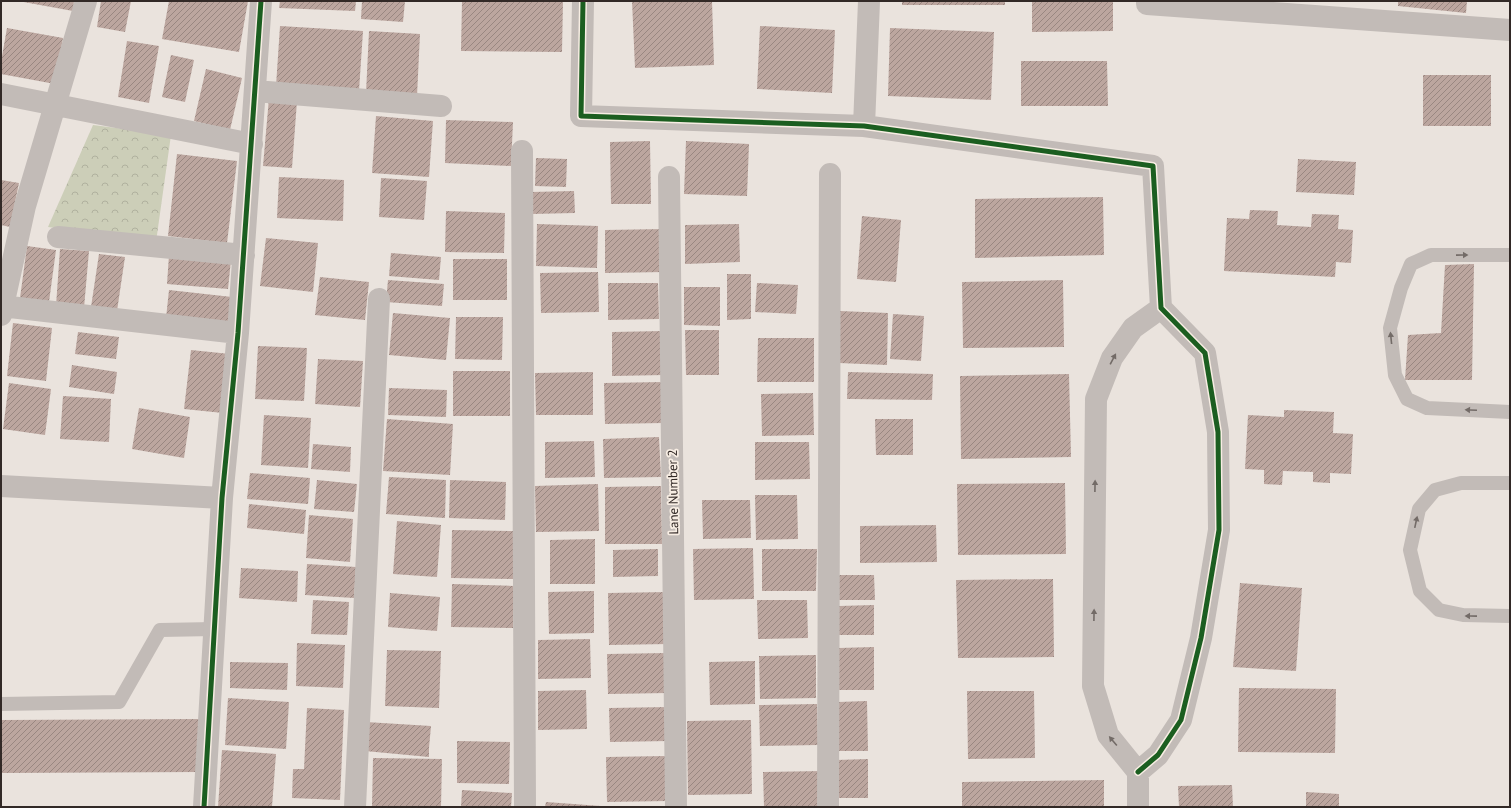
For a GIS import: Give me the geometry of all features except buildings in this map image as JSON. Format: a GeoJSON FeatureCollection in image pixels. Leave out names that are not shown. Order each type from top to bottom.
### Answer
{"type":"FeatureCollection","features":[{"type":"Feature","properties":{"kind":"street"},"geometry":{"type":"LineString","coordinates":[[86,1],[25,206],[1,309],[238,332]]}},
{"type":"Feature","properties":{"kind":"street"},"geometry":{"type":"LineString","coordinates":[[204,807],[222,498],[238,332],[261,1]]}},
{"type":"Feature","properties":{"kind":"street"},"geometry":{"type":"LineString","coordinates":[[583,1],[581,116],[864,126],[1153,166],[1161,308],[1204,353],[1218,432],[1219,530],[1201,638],[1181,720],[1158,755],[1138,772]]}},
{"type":"Feature","properties":{"kind":"street"},"geometry":{"type":"LineString","coordinates":[[864,126],[869,1]]}},
{"type":"Feature","properties":{"kind":"street"},"geometry":{"type":"LineString","coordinates":[[1147,1],[1147,4],[1510,30]]}},
{"type":"Feature","properties":{"kind":"street"},"geometry":{"type":"LineString","coordinates":[[255,91],[441,106]]}},
{"type":"Feature","properties":{"kind":"street"},"geometry":{"type":"LineString","coordinates":[[1,94],[252,144]]}},
{"type":"Feature","properties":{"kind":"street"},"geometry":{"type":"LineString","coordinates":[[522,151],[525,807]]}},
{"type":"Feature","properties":{"kind":"street"},"geometry":{"type":"LineString","coordinates":[[828,807],[830,174]]}},
{"type":"Feature","properties":{"kind":"street","name":"Lane Number 2"},"geometry":{"type":"LineString","coordinates":[[669,177],[676,807]]}},
{"type":"Feature","properties":{"kind":"street"},"geometry":{"type":"LineString","coordinates":[[58,237],[244,255]]}},
{"type":"Feature","properties":{"kind":"street"},"geometry":{"type":"LineString","coordinates":[[355,807],[379,299]]}},
{"type":"Feature","properties":{"kind":"street"},"geometry":{"type":"LineString","coordinates":[[1138,807],[1138,772],[1108,735],[1093,686],[1096,399],[1112,358],[1133,328],[1161,308]]}},
{"type":"Feature","properties":{"kind":"street"},"geometry":{"type":"LineString","coordinates":[[1,486],[222,498]]}},
{"type":"Feature","properties":{"kind":"lane"},"geometry":{"type":"LineString","coordinates":[[1510,255],[1431,255],[1411,264],[1401,288],[1390,328],[1395,374],[1407,399],[1427,408],[1510,412]]}},
{"type":"Feature","properties":{"kind":"lane"},"geometry":{"type":"LineString","coordinates":[[1510,483],[1461,484],[1435,490],[1419,509],[1410,550],[1420,591],[1439,610],[1464,615],[1510,616]]}},
{"type":"Feature","properties":{"kind":"lane"},"geometry":{"type":"LineString","coordinates":[[1,704],[118,702],[160,630],[214,629]]}},
{"type":"Feature","properties":{"kind":"green space"},"geometry":{"type":"Polygon","coordinates":[[[93,125],[171,135],[156,242],[48,227],[93,125]]]}},
{"type":"Feature","properties":{"kind":"cycle path"},"geometry":{"type":"LineString","coordinates":[[204,807],[222,498],[238,333],[261,1]]}},
{"type":"Feature","properties":{"kind":"cycle path"},"geometry":{"type":"LineString","coordinates":[[583,1],[581,116],[864,126],[1153,166],[1161,308],[1205,353],[1218,432],[1219,530],[1201,638],[1181,720],[1158,755],[1138,772]]}}]}
